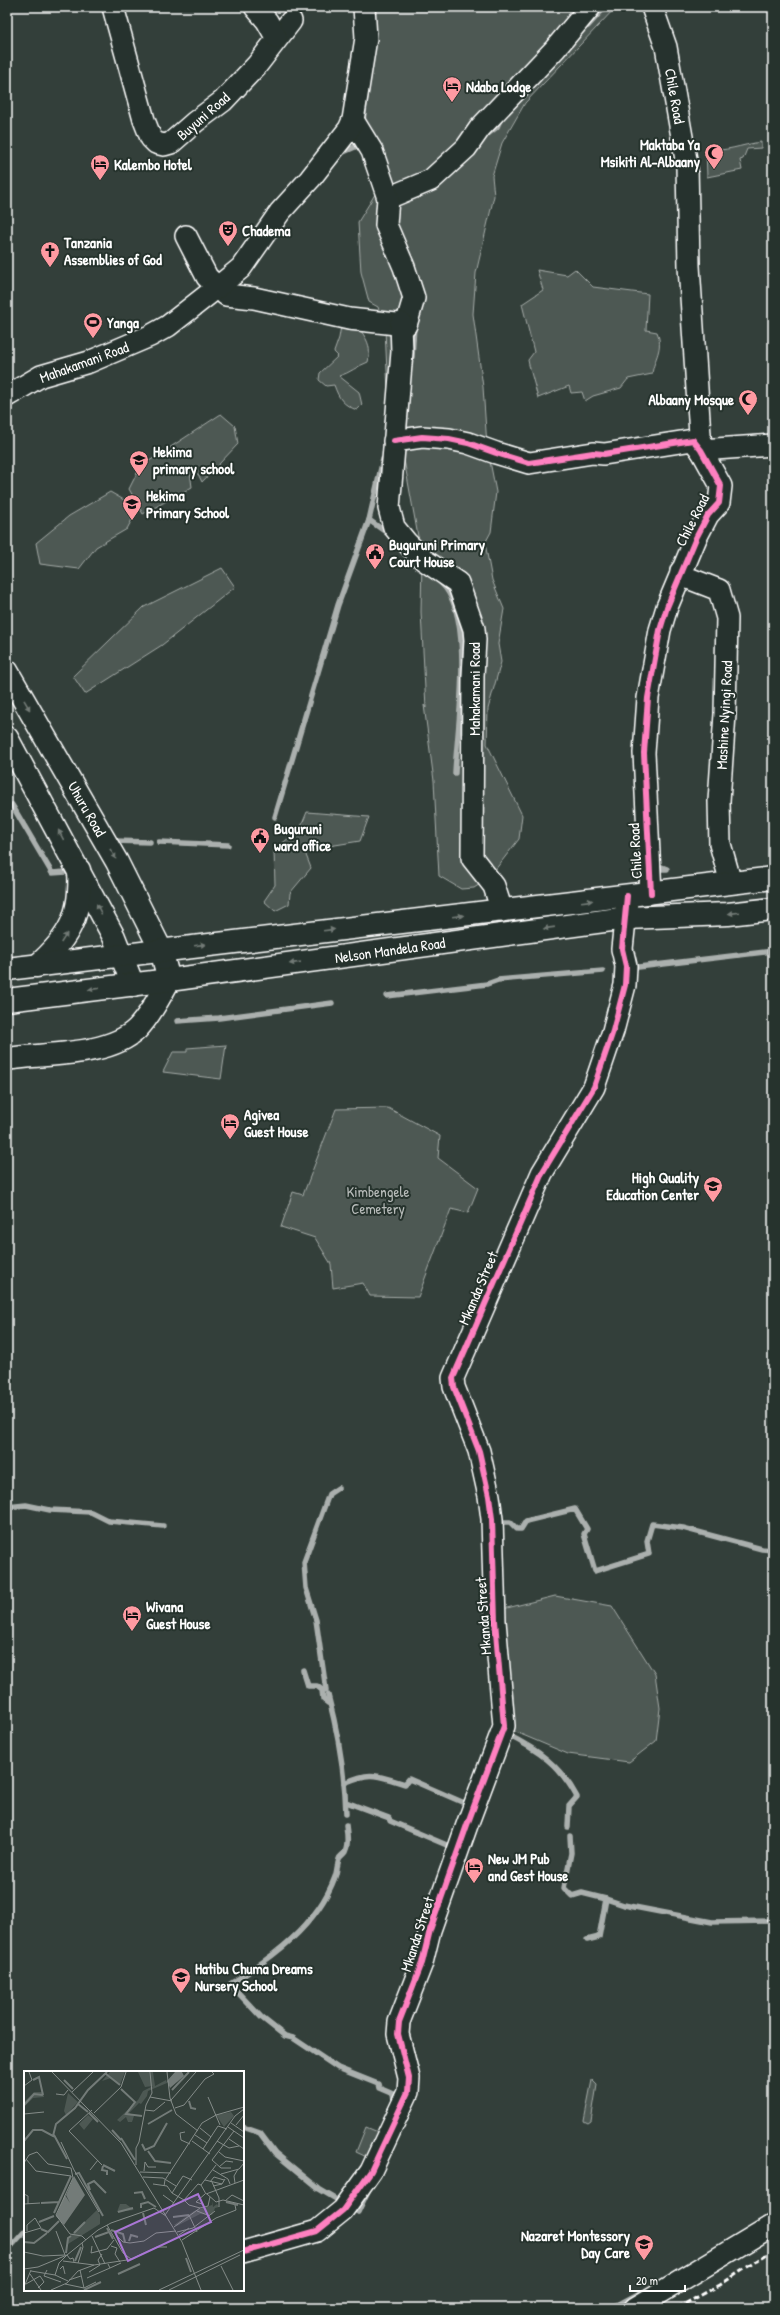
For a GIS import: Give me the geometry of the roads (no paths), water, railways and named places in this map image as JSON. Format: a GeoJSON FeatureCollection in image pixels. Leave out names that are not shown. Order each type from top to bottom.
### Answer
{"type":"FeatureCollection","features":[{"type":"Feature","properties":{"kind":"main road","name":"Uhuru Road"},"geometry":{"type":"LineString","coordinates":[[7,672],[117,862],[161,950],[169,980]]}},
{"type":"Feature","properties":{"kind":"main road"},"geometry":{"type":"LineString","coordinates":[[7,738],[79,870],[123,957],[133,985],[148,1012]]}},
{"type":"Feature","properties":{"kind":"main road"},"geometry":{"type":"LineString","coordinates":[[37,966],[56,949],[65,938],[74,918],[81,890],[79,870]]}},
{"type":"Feature","properties":{"kind":"main road","name":"Nelson Mandela Road"},"geometry":{"type":"LineString","coordinates":[[123,957],[161,950],[773,878]]}},
{"type":"Feature","properties":{"kind":"main road","name":"Nelson Mandela Road"},"geometry":{"type":"LineString","coordinates":[[7,1000],[133,985],[626,918],[728,914],[773,909]]}},
{"type":"Feature","properties":{"kind":"main road"},"geometry":{"type":"LineString","coordinates":[[7,969],[123,957]]}},
{"type":"Feature","properties":{"kind":"main road"},"geometry":{"type":"LineString","coordinates":[[7,1059],[70,1053],[114,1043],[136,1030],[169,980]]}},
{"type":"Feature","properties":{"kind":"street","name":"Buyuni Road"},"geometry":{"type":"LineString","coordinates":[[113,7],[144,120],[151,138],[156,144],[164,145],[171,144],[194,122],[223,101],[257,65],[276,37],[291,21]]}},
{"type":"Feature","properties":{"kind":"street"},"geometry":{"type":"LineString","coordinates":[[255,7],[267,21],[276,37]]}},
{"type":"Feature","properties":{"kind":"street","name":"Mahakamani Road"},"geometry":{"type":"LineString","coordinates":[[7,396],[41,376],[89,362],[150,336],[168,326],[241,268],[280,212],[310,179],[349,129],[354,120],[366,38],[364,7]]}},
{"type":"Feature","properties":{"kind":"street"},"geometry":{"type":"LineString","coordinates":[[388,198],[431,180],[466,148],[480,128],[555,49],[590,7]]}},
{"type":"Feature","properties":{"kind":"street","name":"Chile Road"},"geometry":{"type":"LineString","coordinates":[[651,893],[644,753],[648,702],[660,630],[681,571],[703,524],[719,503],[721,486],[702,450],[689,266],[687,165],[666,47],[652,7]]}},
{"type":"Feature","properties":{"kind":"street"},"geometry":{"type":"LineString","coordinates":[[186,236],[203,271],[226,295],[254,298],[349,319],[401,323],[406,325],[414,298],[404,267],[386,225],[388,198],[372,151],[354,120]]}},
{"type":"Feature","properties":{"kind":"street","name":"Mahakamani Road"},"geometry":{"type":"LineString","coordinates":[[401,323],[402,352],[389,508],[394,527],[424,560],[458,583],[474,630],[472,858],[494,886],[502,911]]}},
{"type":"Feature","properties":{"kind":"street"},"geometry":{"type":"LineString","coordinates":[[394,441],[422,437],[449,439],[468,443],[529,463],[593,453],[604,454],[693,440],[702,450],[773,445]]}},
{"type":"Feature","properties":{"kind":"street","name":"Mashine Nyingi Road"},"geometry":{"type":"LineString","coordinates":[[681,571],[688,578],[719,590],[727,618],[725,714],[719,801],[720,844],[731,883]]}},
{"type":"Feature","properties":{"kind":"street","name":"Mkanda Street"},"geometry":{"type":"LineString","coordinates":[[244,2252],[317,2231],[343,2210],[372,2171],[408,2092],[409,2078],[398,2034],[399,2022],[422,1963],[430,1930],[467,1824],[504,1726],[495,1621],[492,1520],[489,1496],[479,1451],[454,1387],[454,1378],[542,1173],[594,1087],[613,1031],[625,985],[626,966],[622,949],[627,896]]}},
{"type":"Feature","properties":{"kind":"street"},"geometry":{"type":"LineString","coordinates":[[635,2308],[773,2225]]}},
{"type":"Feature","properties":{"kind":"waterway"},"geometry":{"type":"LineString","coordinates":[[295,19],[302,7]]}},
{"type":"Feature","properties":{"kind":"waterway"},"geometry":{"type":"LineString","coordinates":[[588,26],[605,7]]}},
{"type":"Feature","properties":{"kind":"waterway"},"geometry":{"type":"LineString","coordinates":[[485,136],[497,127],[501,118]]}},
{"type":"Feature","properties":{"kind":"waterway"},"geometry":{"type":"LineString","coordinates":[[339,154],[355,147],[357,138]]}},
{"type":"Feature","properties":{"kind":"waterway"},"geometry":{"type":"LineString","coordinates":[[412,357],[414,326]]}},
{"type":"Feature","properties":{"kind":"waterway"},"geometry":{"type":"LineString","coordinates":[[275,817],[338,605],[369,520],[383,459]]}},
{"type":"Feature","properties":{"kind":"waterway"},"geometry":{"type":"LineString","coordinates":[[369,520],[390,535]]}},
{"type":"Feature","properties":{"kind":"waterway"},"geometry":{"type":"LineString","coordinates":[[441,583],[452,599],[458,620],[461,645],[461,702],[455,773]]}},
{"type":"Feature","properties":{"kind":"waterway"},"geometry":{"type":"LineString","coordinates":[[12,805],[52,873],[66,872]]}},
{"type":"Feature","properties":{"kind":"waterway"},"geometry":{"type":"LineString","coordinates":[[114,841],[150,842]]}},
{"type":"Feature","properties":{"kind":"waterway"},"geometry":{"type":"LineString","coordinates":[[159,842],[228,845]]}},
{"type":"Feature","properties":{"kind":"waterway"},"geometry":{"type":"LineString","coordinates":[[653,869],[667,869],[654,864]]}},
{"type":"Feature","properties":{"kind":"waterway"},"geometry":{"type":"LineString","coordinates":[[630,968],[773,951]]}},
{"type":"Feature","properties":{"kind":"waterway"},"geometry":{"type":"LineString","coordinates":[[387,996],[487,984],[498,980],[603,971]]}},
{"type":"Feature","properties":{"kind":"waterway"},"geometry":{"type":"LineString","coordinates":[[177,1021],[219,1018],[332,1003]]}},
{"type":"Feature","properties":{"kind":"waterway"},"geometry":{"type":"LineString","coordinates":[[326,1690],[316,1620],[306,1588],[304,1562],[329,1494],[338,1488]]}},
{"type":"Feature","properties":{"kind":"waterway"},"geometry":{"type":"LineString","coordinates":[[7,1507],[26,1505],[50,1510],[91,1512],[109,1521],[163,1526]]}},
{"type":"Feature","properties":{"kind":"waterway"},"geometry":{"type":"LineString","coordinates":[[496,1522],[510,1522],[517,1529],[521,1529],[526,1521],[575,1509],[587,1529],[584,1534],[595,1571],[649,1554],[647,1541],[652,1524],[683,1528],[762,1549],[773,1550]]}},
{"type":"Feature","properties":{"kind":"waterway"},"geometry":{"type":"LineString","coordinates":[[303,1670],[308,1686],[317,1686],[322,1690],[323,1699],[328,1703]]}},
{"type":"Feature","properties":{"kind":"waterway"},"geometry":{"type":"LineString","coordinates":[[328,1695],[340,1754],[346,1814]]}},
{"type":"Feature","properties":{"kind":"waterway"},"geometry":{"type":"LineString","coordinates":[[506,1734],[528,1746],[556,1767],[570,1786],[577,1797],[569,1806],[568,1827]]}},
{"type":"Feature","properties":{"kind":"waterway"},"geometry":{"type":"LineString","coordinates":[[344,1783],[369,1775],[405,1784],[409,1779],[462,1802],[472,1803]]}},
{"type":"Feature","properties":{"kind":"waterway"},"geometry":{"type":"LineString","coordinates":[[346,1802],[389,1818],[390,1821],[449,1846],[452,1851]]}},
{"type":"Feature","properties":{"kind":"waterway"},"geometry":{"type":"LineString","coordinates":[[346,1825],[347,1846],[345,1852],[339,1859],[336,1875],[327,1895],[317,1911],[305,1926],[277,1952],[230,1984],[261,2017],[285,2036],[293,2038],[338,2068],[378,2084],[379,2088],[393,2094],[394,2101],[396,2099]]}},
{"type":"Feature","properties":{"kind":"waterway"},"geometry":{"type":"LineString","coordinates":[[570,1836],[571,1853],[564,1888],[572,1896],[582,1893],[606,1899],[599,1937],[587,1940]]}},
{"type":"Feature","properties":{"kind":"waterway"},"geometry":{"type":"LineString","coordinates":[[606,1899],[624,1905],[712,1922],[773,1921]]}},
{"type":"Feature","properties":{"kind":"waterway"},"geometry":{"type":"LineString","coordinates":[[244,2127],[260,2133],[275,2153],[319,2189],[358,2212],[368,2191]]}},
{"type":"Feature","properties":{"kind":"waterway"},"geometry":{"type":"LineString","coordinates":[[7,2251],[24,2232]]}},
{"type":"Feature","properties":{"kind":"waterway"},"geometry":{"type":"LineString","coordinates":[[612,2308],[640,2293]]}},
{"type":"Feature","properties":{"kind":"railway"},"geometry":{"type":"LineString","coordinates":[[677,2308],[720,2285],[773,2250]]}},
{"type":"Feature","properties":{"kind":"place","name":"Ndaba Lodge"},"geometry":{"type":"Point","coordinates":[452,103]}},
{"type":"Feature","properties":{"kind":"place","name":"Maktaba Ya Msikiti Al-Albaany"},"geometry":{"type":"Point","coordinates":[714,170]}},
{"type":"Feature","properties":{"kind":"place","name":"Kalembo Hotel"},"geometry":{"type":"Point","coordinates":[100,181]}},
{"type":"Feature","properties":{"kind":"place","name":"Chadema"},"geometry":{"type":"Point","coordinates":[228,247]}},
{"type":"Feature","properties":{"kind":"place","name":"Tanzania Assemblies of God"},"geometry":{"type":"Point","coordinates":[50,268]}},
{"type":"Feature","properties":{"kind":"place","name":"Yanga"},"geometry":{"type":"Point","coordinates":[93,339]}},
{"type":"Feature","properties":{"kind":"place","name":"Albaany Mosque"},"geometry":{"type":"Point","coordinates":[748,416]}},
{"type":"Feature","properties":{"kind":"place","name":"Hekima primary school"},"geometry":{"type":"Point","coordinates":[139,477]}},
{"type":"Feature","properties":{"kind":"place","name":"Hekima Primary School"},"geometry":{"type":"Point","coordinates":[132,521]}},
{"type":"Feature","properties":{"kind":"place","name":"Buguruni Primary Court House"},"geometry":{"type":"Point","coordinates":[375,570]}},
{"type":"Feature","properties":{"kind":"place","name":"Buguruni ward office"},"geometry":{"type":"Point","coordinates":[260,854]}},
{"type":"Feature","properties":{"kind":"place","name":"Agivea Guest House"},"geometry":{"type":"Point","coordinates":[230,1140]}},
{"type":"Feature","properties":{"kind":"place","name":"High Quality Education Center"},"geometry":{"type":"Point","coordinates":[713,1203]}},
{"type":"Feature","properties":{"kind":"place","name":"Wivana Guest House"},"geometry":{"type":"Point","coordinates":[132,1632]}},
{"type":"Feature","properties":{"kind":"place","name":"New JM Pub and Gest House"},"geometry":{"type":"Point","coordinates":[474,1884]}},
{"type":"Feature","properties":{"kind":"place","name":"Hatibu Chuma Dreams Nursery School"},"geometry":{"type":"Point","coordinates":[181,1994]}},
{"type":"Feature","properties":{"kind":"place","name":"Nazaret Montessory Day Care"},"geometry":{"type":"Point","coordinates":[644,2261]}},
{"type":"Feature","properties":{"kind":"park label","name":"Kimbengele Cemetery"},"geometry":{"type":"Point","coordinates":[378,1200]}}]}
